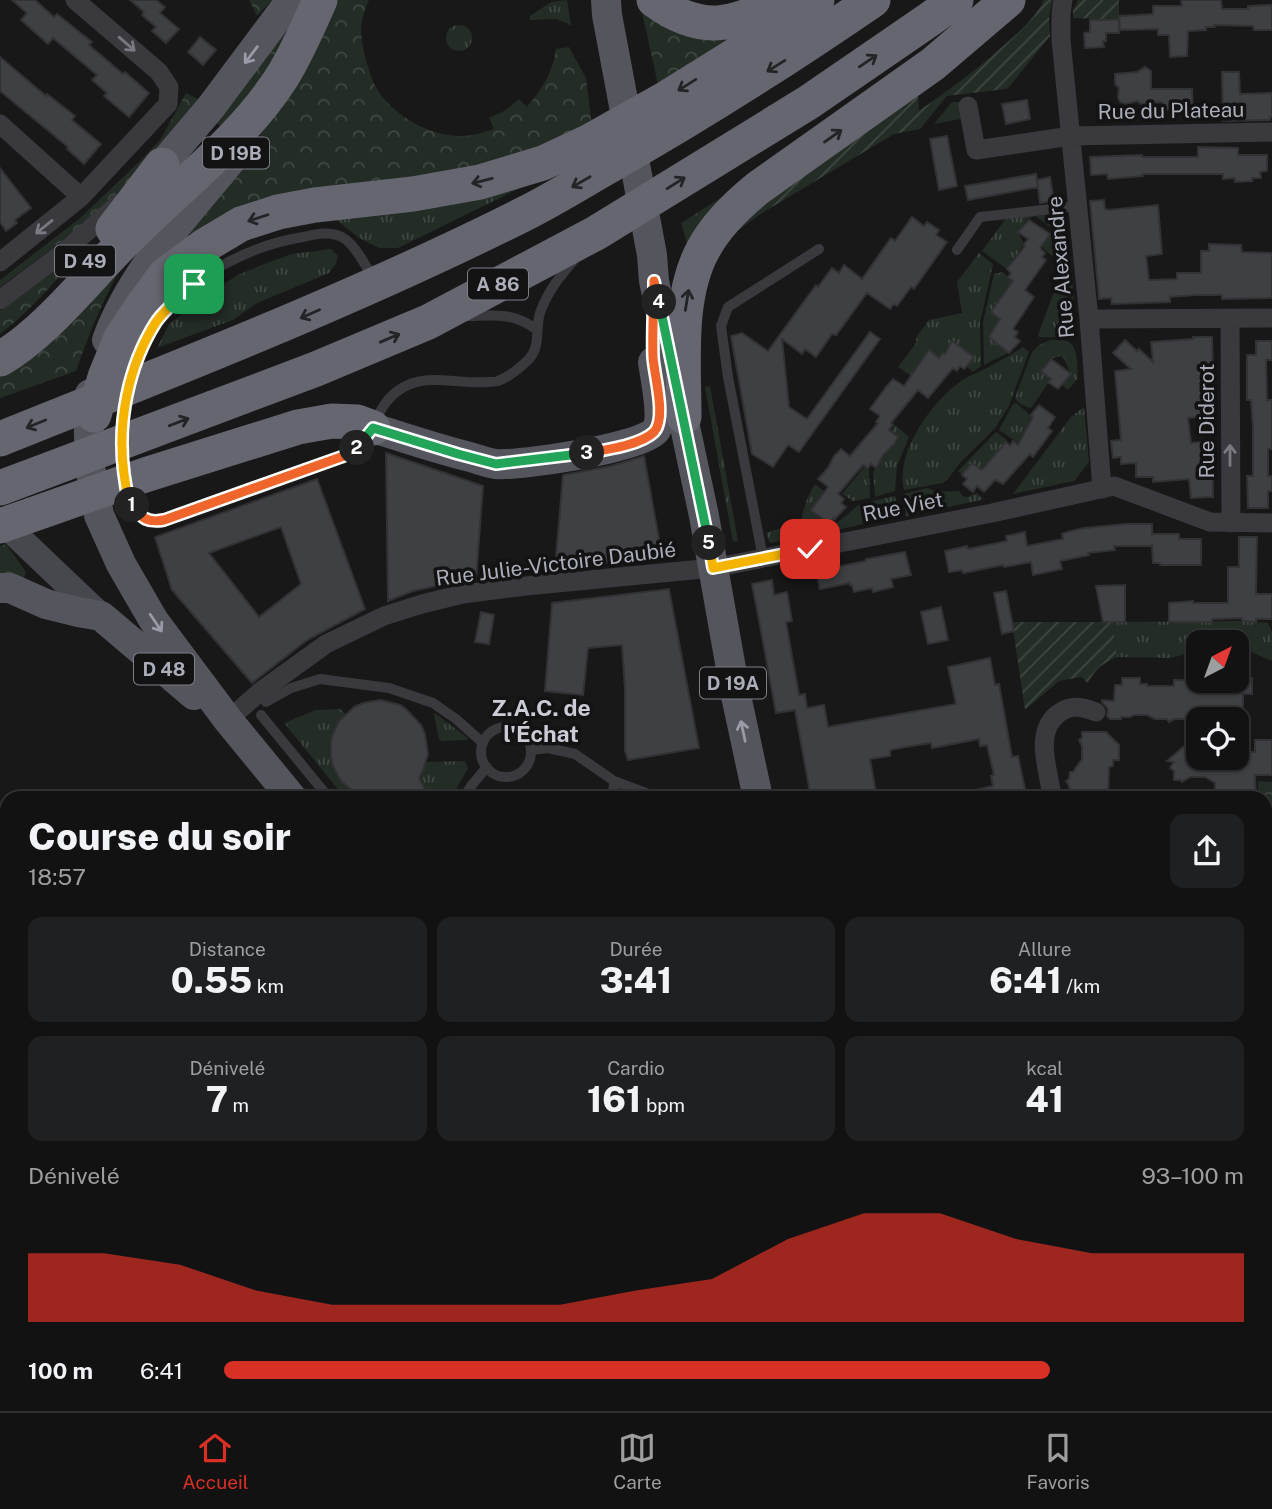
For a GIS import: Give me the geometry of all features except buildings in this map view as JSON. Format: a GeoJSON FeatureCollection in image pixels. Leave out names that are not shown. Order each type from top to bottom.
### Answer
{"type":"FeatureCollection","features":[{"type":"Feature","properties":{"kind":"highway"},"geometry":{"type":"LineString","coordinates":[[0,359],[17,349],[62,307],[126,240],[235,135],[283,76],[320,0]]}},
{"type":"Feature","properties":{"kind":"highway"},"geometry":{"type":"LineString","coordinates":[[654,0],[667,10],[704,23],[737,21],[782,0]]}},
{"type":"Feature","properties":{"kind":"highway"},"geometry":{"type":"LineString","coordinates":[[90,430],[105,377],[134,302],[204,246],[241,224],[278,212],[315,205],[413,194],[480,182],[543,163],[590,141],[663,100],[766,36],[817,0]]}},
{"type":"Feature","properties":{"kind":"highway","name":"A 86"},"geometry":{"type":"LineString","coordinates":[[0,439],[377,285],[528,212],[671,131],[787,59],[873,0]]}},
{"type":"Feature","properties":{"kind":"highway","name":"A 86"},"geometry":{"type":"LineString","coordinates":[[0,488],[316,369],[428,321],[596,233],[808,102],[956,0]]}},
{"type":"Feature","properties":{"kind":"highway"},"geometry":{"type":"LineString","coordinates":[[684,417],[684,328],[687,296],[695,267],[714,232],[741,202],[758,188],[933,64],[1008,0]]}},
{"type":"Feature","properties":{"kind":"highway","name":"D 49"},"geometry":{"type":"LineString","coordinates":[[0,352],[53,298],[113,229],[163,165]]}},
{"type":"Feature","properties":{"kind":"highway"},"geometry":{"type":"LineString","coordinates":[[6,528],[145,475],[298,427],[332,421],[357,422],[373,428]]}},
{"type":"Feature","properties":{"kind":"main road"},"geometry":{"type":"LineString","coordinates":[[163,165],[211,107],[291,0]]}},
{"type":"Feature","properties":{"kind":"main road","name":"D 19B"},"geometry":{"type":"LineString","coordinates":[[134,302],[153,256],[270,110],[309,47],[331,0]]}},
{"type":"Feature","properties":{"kind":"main road","name":"D 19A"},"geometry":{"type":"LineString","coordinates":[[605,10],[756,791]]}},
{"type":"Feature","properties":{"kind":"main road"},"geometry":{"type":"LineString","coordinates":[[373,428],[496,464],[583,454],[646,438],[656,430],[659,401],[653,358],[653,268]]}},
{"type":"Feature","properties":{"kind":"main road"},"geometry":{"type":"LineString","coordinates":[[90,430],[90,467],[99,515],[121,564],[154,621],[228,720],[286,791]]}},
{"type":"Feature","properties":{"kind":"main road"},"geometry":{"type":"LineString","coordinates":[[0,588],[9,588],[46,604],[101,616]]}},
{"type":"Feature","properties":{"kind":"main road","name":"D 48"},"geometry":{"type":"LineString","coordinates":[[101,616],[213,711],[228,720]]}},
{"type":"Feature","properties":{"kind":"street"},"geometry":{"type":"LineString","coordinates":[[0,262],[81,197],[168,104],[169,87],[159,72],[75,0]]}},
{"type":"Feature","properties":{"kind":"street","name":"Rue Alexandre"},"geometry":{"type":"LineString","coordinates":[[1063,0],[1061,40],[1089,319],[1102,489]]}},
{"type":"Feature","properties":{"kind":"street","name":"Rue du Plateau"},"geometry":{"type":"LineString","coordinates":[[968,106],[976,150],[1071,136],[1272,132]]}},
{"type":"Feature","properties":{"kind":"street"},"geometry":{"type":"LineString","coordinates":[[0,124],[81,197]]}},
{"type":"Feature","properties":{"kind":"street"},"geometry":{"type":"LineString","coordinates":[[0,300],[65,251],[163,165]]}},
{"type":"Feature","properties":{"kind":"street","name":"Rue Diderot"},"geometry":{"type":"LineString","coordinates":[[1230,318],[1231,523]]}},
{"type":"Feature","properties":{"kind":"street"},"geometry":{"type":"LineString","coordinates":[[1089,319],[1272,318]]}},
{"type":"Feature","properties":{"kind":"street"},"geometry":{"type":"LineString","coordinates":[[1102,489],[1114,486],[1210,523],[1272,523]]}},
{"type":"Feature","properties":{"kind":"street","name":"Rue Viet"},"geometry":{"type":"LineString","coordinates":[[713,568],[1102,489]]}},
{"type":"Feature","properties":{"kind":"street","name":"D 48"},"geometry":{"type":"LineString","coordinates":[[6,528],[101,616]]}},
{"type":"Feature","properties":{"kind":"street","name":"Rue Julie-Victoire Daubié"},"geometry":{"type":"LineString","coordinates":[[228,720],[261,691],[326,644],[384,617],[422,604],[463,594],[713,568]]}},
{"type":"Feature","properties":{"kind":"street"},"geometry":{"type":"LineString","coordinates":[[1051,791],[1045,763],[1045,741],[1049,724],[1070,707],[1096,712]]}},
{"type":"Feature","properties":{"kind":"lane"},"geometry":{"type":"LineString","coordinates":[[957,250],[981,217],[1078,206]]}},
{"type":"Feature","properties":{"kind":"lane"},"geometry":{"type":"LineString","coordinates":[[377,285],[360,256],[344,238],[325,233],[284,240],[234,259],[194,284],[171,305],[157,322],[144,346],[128,387],[122,423],[121,451],[128,498],[139,514],[153,522],[164,520],[353,452],[373,428],[388,398],[412,382],[426,379],[477,383],[498,381],[511,373],[535,350],[540,313],[557,281],[596,233]]}},
{"type":"Feature","properties":{"kind":"lane"},"geometry":{"type":"LineString","coordinates":[[763,558],[728,377],[721,326],[728,307],[819,249]]}},
{"type":"Feature","properties":{"kind":"lane"},"geometry":{"type":"LineString","coordinates":[[428,321],[464,316],[512,316],[537,330]]}},
{"type":"Feature","properties":{"kind":"lane"},"geometry":{"type":"LineString","coordinates":[[794,525],[810,549]]}},
{"type":"Feature","properties":{"kind":"lane"},"geometry":{"type":"LineString","coordinates":[[267,702],[291,688],[320,678],[389,688],[433,703],[483,743]]}},
{"type":"Feature","properties":{"kind":"lane"},"geometry":{"type":"LineString","coordinates":[[261,715],[323,791]]}},
{"type":"Feature","properties":{"kind":"lane"},"geometry":{"type":"LineString","coordinates":[[506,727],[526,736],[531,750],[525,770],[512,777],[498,776],[486,768],[482,756],[483,743],[492,732],[506,727]]}},
{"type":"Feature","properties":{"kind":"lane"},"geometry":{"type":"LineString","coordinates":[[531,750],[548,748],[575,754],[614,781],[640,791]]}},
{"type":"Feature","properties":{"kind":"lane"},"geometry":{"type":"LineString","coordinates":[[468,791],[486,768]]}},
{"type":"Feature","properties":{"kind":"lane"},"geometry":{"type":"LineString","coordinates":[[613,791],[614,781]]}},
{"type":"Feature","properties":{"kind":"green space"},"geometry":{"type":"Polygon","coordinates":[[[249,0],[272,0],[257,16],[249,0]]]}},
{"type":"Feature","properties":{"kind":"green space"},"geometry":{"type":"Polygon","coordinates":[[[336,0],[369,0],[361,31],[368,68],[379,93],[393,108],[431,131],[462,136],[494,129],[489,118],[506,110],[519,99],[527,107],[546,80],[556,49],[569,47],[586,78],[592,127],[531,156],[217,222],[178,239],[257,140],[289,95],[336,0]]]}},
{"type":"Feature","properties":{"kind":"green space"},"geometry":{"type":"Polygon","coordinates":[[[567,0],[571,25],[556,19],[530,20],[530,16],[551,2],[567,0]]]}},
{"type":"Feature","properties":{"kind":"green space"},"geometry":{"type":"Polygon","coordinates":[[[1044,0],[1053,0],[1049,16],[1050,36],[1009,87],[947,96],[920,129],[894,134],[762,213],[736,232],[730,227],[918,95],[919,111],[940,96],[981,65],[1019,31],[1044,0]]]}},
{"type":"Feature","properties":{"kind":"green space"},"geometry":{"type":"Polygon","coordinates":[[[1078,0],[1119,0],[1119,20],[1073,18],[1078,0]]]}},
{"type":"Feature","properties":{"kind":"green space"},"geometry":{"type":"Polygon","coordinates":[[[640,3],[765,20],[659,89],[640,3]]]}},
{"type":"Feature","properties":{"kind":"green space"},"geometry":{"type":"Polygon","coordinates":[[[459,25],[468,29],[472,38],[468,47],[459,51],[450,47],[446,38],[450,29],[459,25]]]}},
{"type":"Feature","properties":{"kind":"green space"},"geometry":{"type":"Polygon","coordinates":[[[279,30],[294,41],[224,129],[212,120],[279,30]]]}},
{"type":"Feature","properties":{"kind":"green space"},"geometry":{"type":"Polygon","coordinates":[[[186,93],[202,101],[140,174],[85,224],[0,287],[0,280],[79,219],[139,162],[160,140],[186,93]]]}},
{"type":"Feature","properties":{"kind":"green space"},"geometry":{"type":"Polygon","coordinates":[[[952,102],[962,102],[965,118],[934,124],[952,102]]]}},
{"type":"Feature","properties":{"kind":"green space"},"geometry":{"type":"Polygon","coordinates":[[[563,167],[398,248],[379,248],[359,238],[334,218],[563,167]]]}},
{"type":"Feature","properties":{"kind":"green space"},"geometry":{"type":"Polygon","coordinates":[[[741,185],[691,257],[681,223],[741,185]]]}},
{"type":"Feature","properties":{"kind":"green space"},"geometry":{"type":"Polygon","coordinates":[[[1065,208],[1069,245],[1062,254],[1052,256],[1040,245],[1053,229],[1035,216],[1027,219],[1018,232],[1024,244],[1007,269],[982,251],[1007,217],[1065,208]]]}},
{"type":"Feature","properties":{"kind":"green space"},"geometry":{"type":"Polygon","coordinates":[[[134,244],[102,306],[76,371],[0,398],[0,371],[134,244]]]}},
{"type":"Feature","properties":{"kind":"green space"},"geometry":{"type":"Polygon","coordinates":[[[331,249],[338,256],[329,273],[257,303],[233,320],[157,348],[169,324],[238,275],[292,254],[331,249]]]}},
{"type":"Feature","properties":{"kind":"green space"},"geometry":{"type":"Polygon","coordinates":[[[979,253],[993,264],[980,323],[981,366],[973,372],[966,366],[952,341],[940,358],[929,351],[911,376],[898,367],[929,320],[962,313],[957,282],[979,253]]]}},
{"type":"Feature","properties":{"kind":"green space"},"geometry":{"type":"Polygon","coordinates":[[[72,254],[73,261],[56,280],[29,309],[0,334],[0,311],[72,254]]]}},
{"type":"Feature","properties":{"kind":"green space"},"geometry":{"type":"Polygon","coordinates":[[[1071,257],[1076,338],[1039,337],[1061,273],[1071,257]]]}},
{"type":"Feature","properties":{"kind":"green space"},"geometry":{"type":"Polygon","coordinates":[[[1003,272],[1013,282],[992,312],[1000,320],[989,337],[1010,352],[984,365],[983,322],[994,274],[1003,272]]]}},
{"type":"Feature","properties":{"kind":"green space"},"geometry":{"type":"Polygon","coordinates":[[[1050,340],[1067,341],[1074,347],[1078,378],[1068,390],[1062,385],[1071,374],[1063,357],[1050,359],[1041,371],[1051,379],[1031,408],[1027,407],[1015,398],[1032,352],[1050,340]]]}},
{"type":"Feature","properties":{"kind":"green space"},"geometry":{"type":"Polygon","coordinates":[[[1023,347],[1029,352],[1008,408],[995,428],[943,483],[904,490],[905,461],[910,445],[917,430],[938,402],[964,379],[1023,347]]]}},
{"type":"Feature","properties":{"kind":"green space"},"geometry":{"type":"Polygon","coordinates":[[[710,386],[738,541],[733,542],[705,387],[710,386]]]}},
{"type":"Feature","properties":{"kind":"green space"},"geometry":{"type":"Polygon","coordinates":[[[1016,403],[1035,419],[1018,443],[999,430],[1016,403]]]}},
{"type":"Feature","properties":{"kind":"green space"},"geometry":{"type":"Polygon","coordinates":[[[1084,407],[1089,462],[1074,481],[1013,494],[1071,417],[1084,407]]]}},
{"type":"Feature","properties":{"kind":"green space"},"geometry":{"type":"Polygon","coordinates":[[[895,425],[909,437],[897,466],[895,491],[875,497],[873,472],[885,455],[883,453],[898,437],[891,431],[895,425]]]}},
{"type":"Feature","properties":{"kind":"green space"},"geometry":{"type":"Polygon","coordinates":[[[996,432],[1007,440],[983,471],[964,476],[958,471],[996,432]]]}},
{"type":"Feature","properties":{"kind":"green space"},"geometry":{"type":"Polygon","coordinates":[[[865,466],[869,470],[870,498],[853,501],[842,494],[865,466]]]}},
{"type":"Feature","properties":{"kind":"green space"},"geometry":{"type":"Polygon","coordinates":[[[815,484],[824,491],[811,510],[829,524],[809,532],[801,522],[806,502],[815,484]]]}},
{"type":"Feature","properties":{"kind":"green space"},"geometry":{"type":"Polygon","coordinates":[[[927,488],[959,491],[968,497],[977,493],[986,499],[906,516],[903,494],[927,488]]]}},
{"type":"Feature","properties":{"kind":"green space"},"geometry":{"type":"Polygon","coordinates":[[[895,496],[897,509],[893,517],[811,536],[838,522],[860,504],[895,496]]]}},
{"type":"Feature","properties":{"kind":"green space"},"geometry":{"type":"Polygon","coordinates":[[[787,526],[797,538],[770,543],[766,533],[787,526]]]}},
{"type":"Feature","properties":{"kind":"green space"},"geometry":{"type":"Polygon","coordinates":[[[6,544],[26,572],[22,584],[0,578],[0,546],[6,544]]]}},
{"type":"Feature","properties":{"kind":"green space"},"geometry":{"type":"Polygon","coordinates":[[[1012,622],[1113,622],[1117,657],[1100,667],[1088,683],[1081,677],[1059,681],[1025,710],[1012,622]]]}},
{"type":"Feature","properties":{"kind":"green space"},"geometry":{"type":"Polygon","coordinates":[[[1113,622],[1268,623],[1272,632],[1272,661],[1250,652],[1250,630],[1186,630],[1186,653],[1179,656],[1117,657],[1113,622]]]}},
{"type":"Feature","properties":{"kind":"green space"},"geometry":{"type":"Polygon","coordinates":[[[340,709],[346,714],[335,730],[331,753],[337,770],[355,791],[339,791],[284,723],[316,710],[340,709]]]}},
{"type":"Feature","properties":{"kind":"green space"},"geometry":{"type":"Polygon","coordinates":[[[435,713],[468,738],[467,740],[439,739],[435,713]]]}},
{"type":"Feature","properties":{"kind":"green space"},"geometry":{"type":"Polygon","coordinates":[[[465,761],[468,768],[455,791],[424,791],[418,779],[426,762],[465,761]]]}},
{"type":"Feature","properties":{"kind":"green space"},"geometry":{"type":"Polygon","coordinates":[[[1258,781],[1272,782],[1272,791],[1258,791],[1258,781]]]}},
{"type":"Feature","properties":{"kind":"district","name":"Z.A.C. de l'Échat"},"geometry":{"type":"Point","coordinates":[541,721]}},
{"type":"Feature","properties":{"kind":"route"},"geometry":{"type":"LineString","coordinates":[[194,284],[157,322],[128,387],[121,451],[128,498],[146,519],[153,522],[164,520],[341,457],[353,452],[373,428],[496,464],[583,454],[646,438],[656,430],[659,401],[653,358],[654,281],[713,568],[810,549]]}}]}
